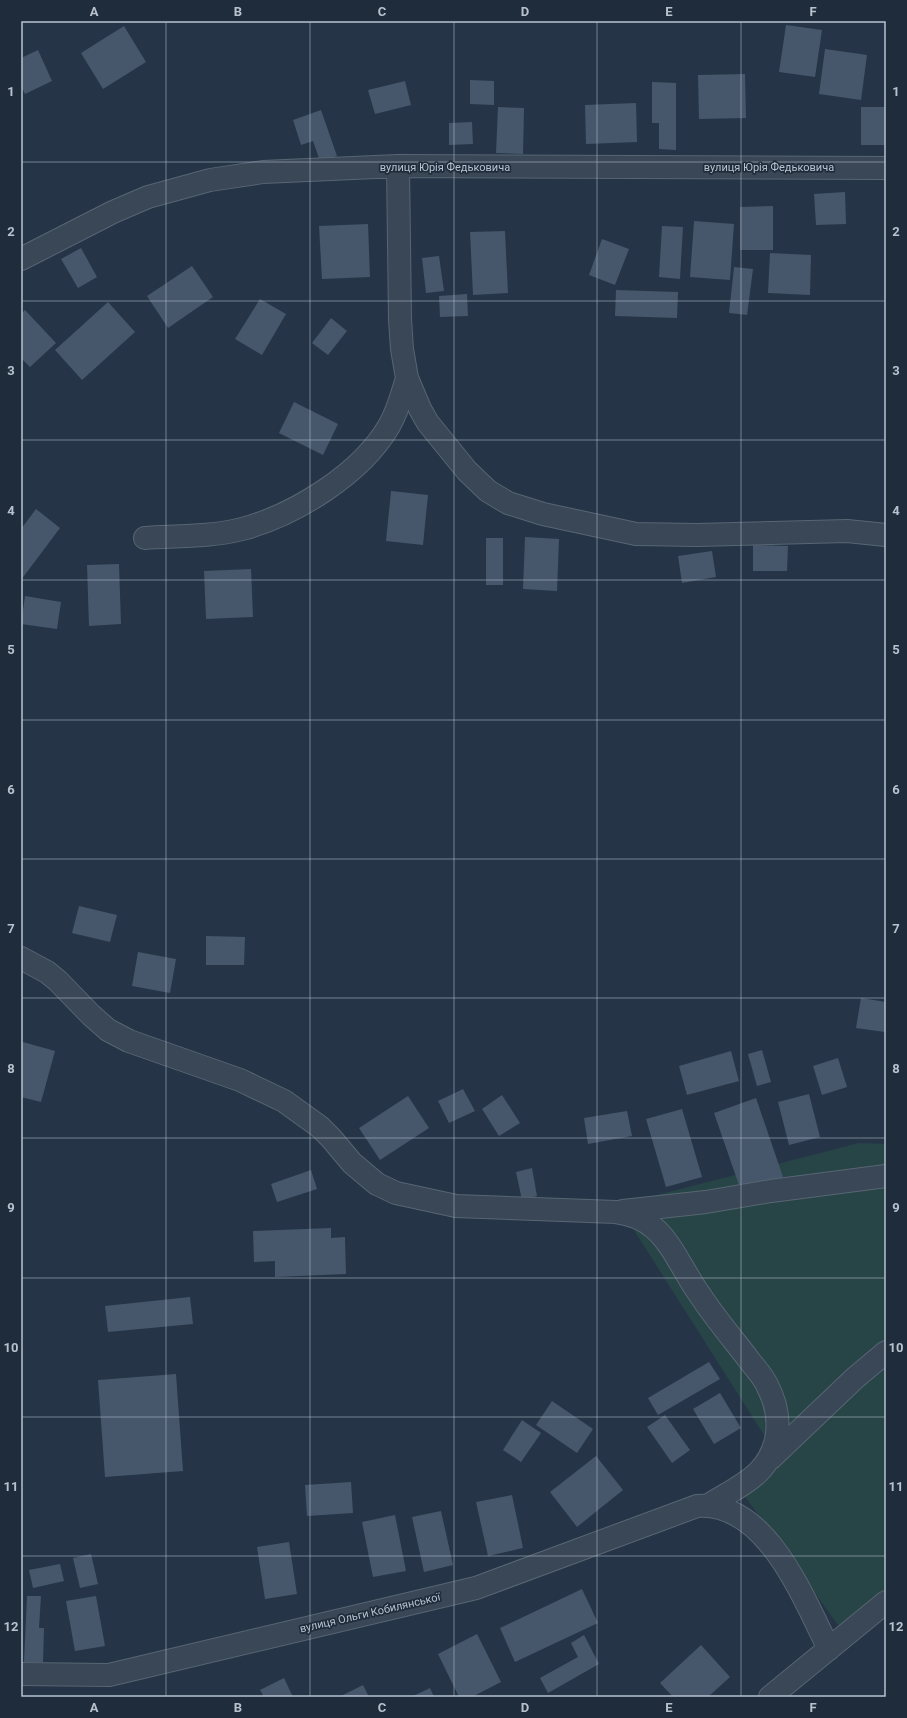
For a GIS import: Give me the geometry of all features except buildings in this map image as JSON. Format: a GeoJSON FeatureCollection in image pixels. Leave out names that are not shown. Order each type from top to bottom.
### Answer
{"type":"FeatureCollection","features":[{"type":"Feature","properties":{"kind":"street","name":"вулиця Юрія Федьковича"},"geometry":{"type":"LineString","coordinates":[[21,259],[148,197],[210,180],[263,172],[398,166],[886,168]]}},
{"type":"Feature","properties":{"kind":"street"},"geometry":{"type":"LineString","coordinates":[[398,166],[400,319],[403,356],[407,378],[420,409],[428,423],[476,482],[498,498],[527,509],[581,523],[636,534],[696,535],[847,531],[886,535]]}},
{"type":"Feature","properties":{"kind":"street"},"geometry":{"type":"LineString","coordinates":[[145,538],[210,534],[241,529],[271,520],[310,500],[349,471],[381,438],[397,410],[407,378]]}},
{"type":"Feature","properties":{"kind":"street"},"geometry":{"type":"LineString","coordinates":[[21,958],[47,972],[58,981],[108,1030],[129,1041],[240,1080],[284,1101],[320,1127],[364,1174],[377,1184],[396,1193],[456,1206],[616,1212],[630,1214],[644,1220],[665,1240],[700,1296],[767,1383],[774,1399],[778,1418],[777,1435],[770,1459]]}},
{"type":"Feature","properties":{"kind":"street"},"geometry":{"type":"LineString","coordinates":[[616,1212],[706,1202],[771,1191],[886,1176]]}},
{"type":"Feature","properties":{"kind":"street"},"geometry":{"type":"LineString","coordinates":[[709,1505],[753,1478],[770,1459],[855,1378],[886,1352]]}},
{"type":"Feature","properties":{"kind":"street"},"geometry":{"type":"LineString","coordinates":[[709,1505],[736,1515],[760,1532],[767,1540],[801,1595],[829,1649]]}},
{"type":"Feature","properties":{"kind":"street","name":"вулиця Ольги Кобилянської"},"geometry":{"type":"LineString","coordinates":[[21,1674],[109,1674],[476,1588],[697,1506],[709,1505]]}},
{"type":"Feature","properties":{"kind":"street"},"geometry":{"type":"LineString","coordinates":[[770,1697],[886,1602]]}},
{"type":"Feature","properties":{"kind":"green space"},"geometry":{"type":"Polygon","coordinates":[[[859,1143],[886,1144],[886,1596],[843,1632],[741,1491],[778,1457],[618,1205],[859,1143]]]}}]}
